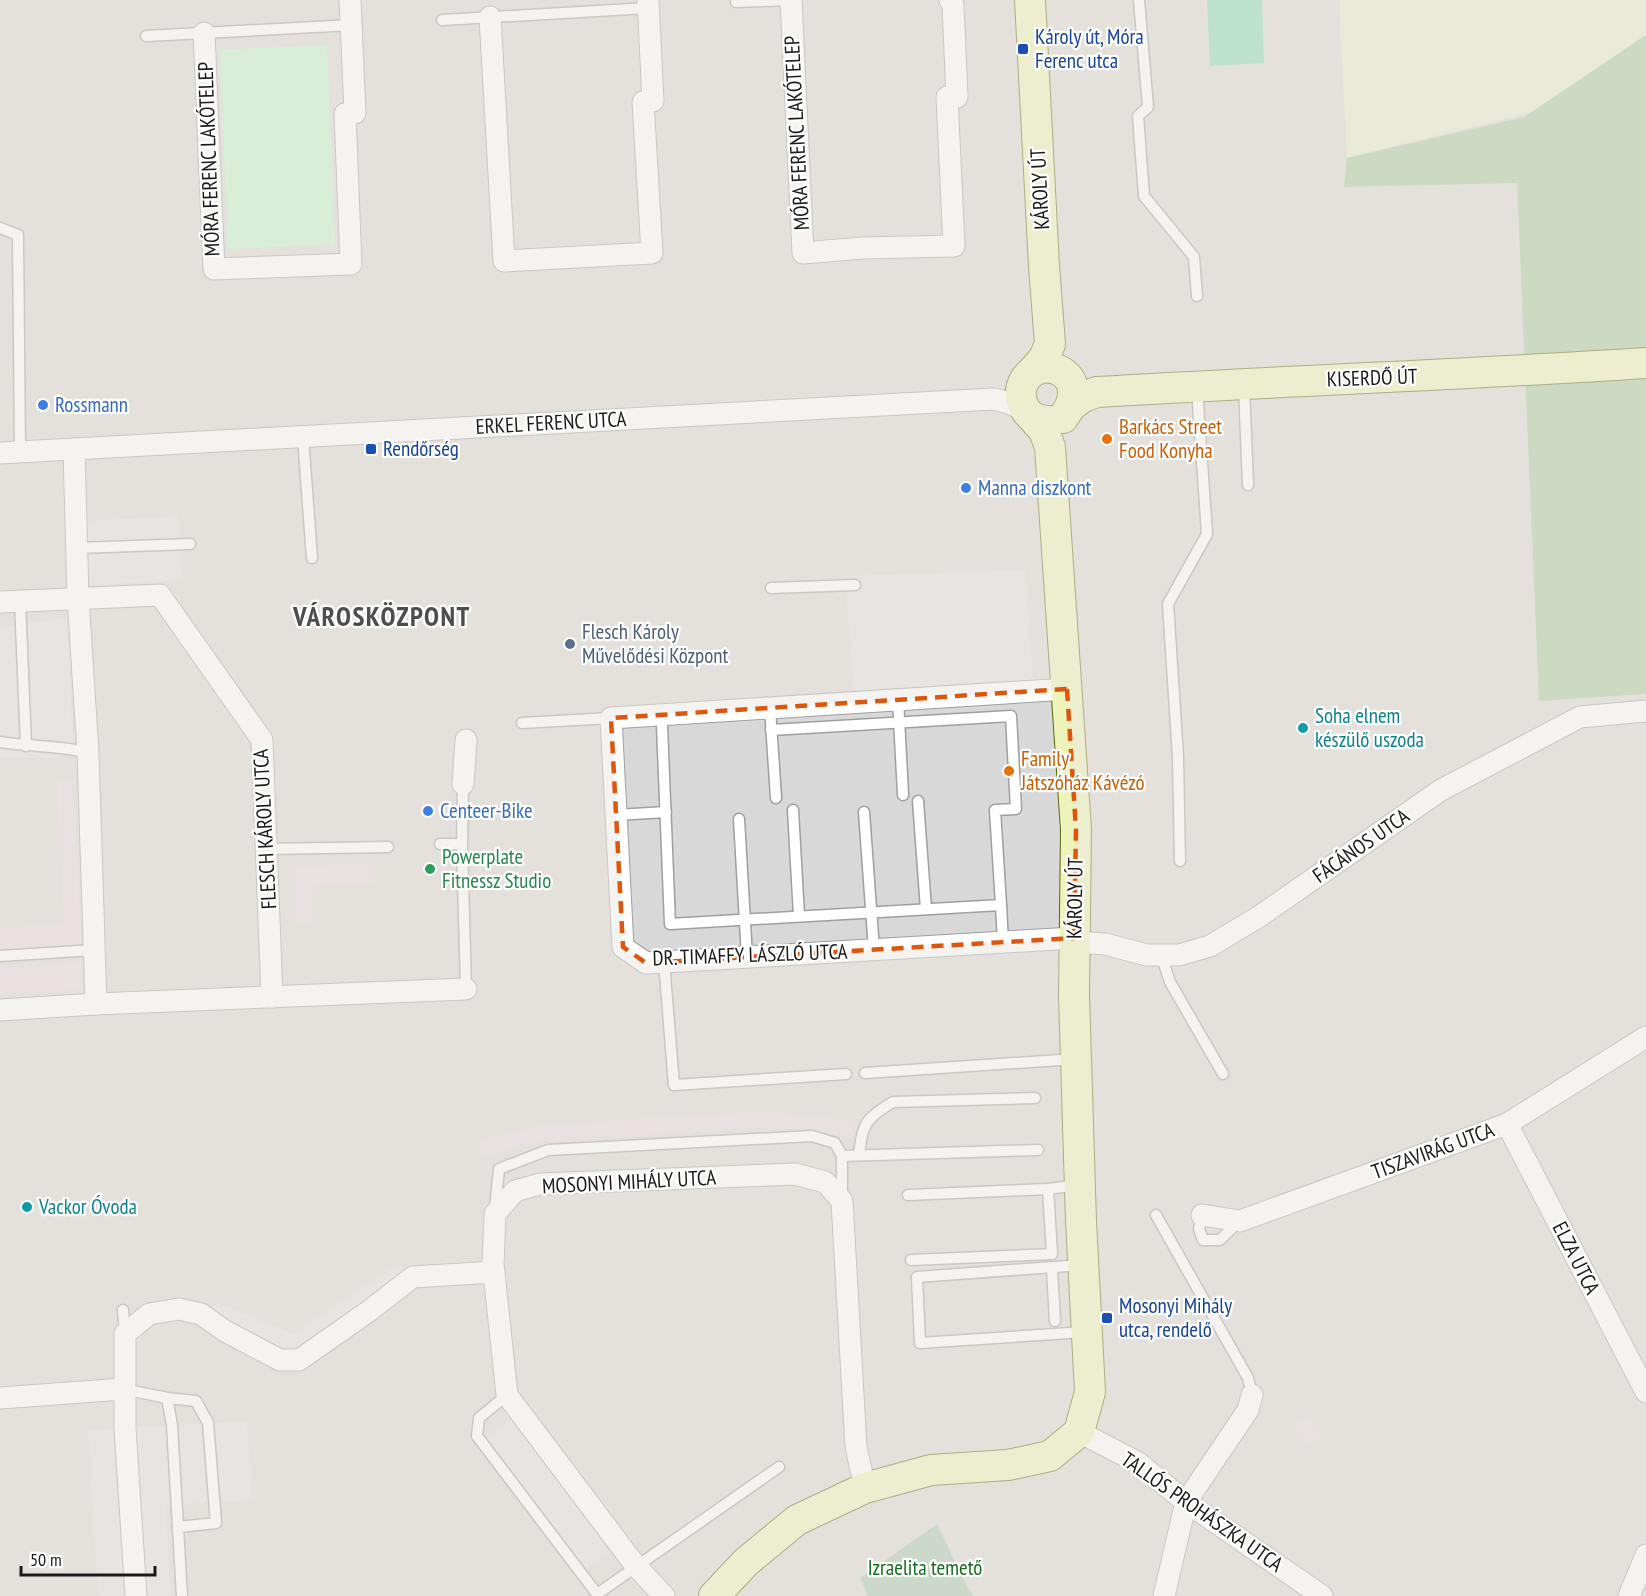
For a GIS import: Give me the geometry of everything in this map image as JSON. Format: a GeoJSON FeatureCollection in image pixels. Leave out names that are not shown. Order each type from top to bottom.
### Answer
{"type":"FeatureCollection","features":[{"type":"Feature","properties":{"kind":"street","name":"MÓRA FERENC LAKÓTELEP"},"geometry":{"type":"LineString","coordinates":[[204,33],[214,269],[351,264],[345,114],[355,113],[350,0]]}},
{"type":"Feature","properties":{"kind":"street","name":"MÓRA FERENC LAKÓTELEP"},"geometry":{"type":"LineString","coordinates":[[793,0],[803,253],[863,248],[954,246],[947,97],[957,97],[953,5],[950,0]]}},
{"type":"Feature","properties":{"kind":"street","name":"KÁROLY ÚT"},"geometry":{"type":"LineString","coordinates":[[1030,0],[1050,344]]}},
{"type":"Feature","properties":{"kind":"street"},"geometry":{"type":"LineString","coordinates":[[490,17],[504,261],[652,253],[643,102],[653,101],[648,4]]}},
{"type":"Feature","properties":{"kind":"street"},"geometry":{"type":"LineString","coordinates":[[1050,344],[1044,358],[1029,375],[1020,394],[1029,414],[1041,421],[1051,421],[1074,392]]}},
{"type":"Feature","properties":{"kind":"street"},"geometry":{"type":"LineString","coordinates":[[1050,344],[1056,362],[1074,392]]}},
{"type":"Feature","properties":{"kind":"street","name":"KISERDŐ ÚT"},"geometry":{"type":"LineString","coordinates":[[1074,392],[1502,373],[1646,363]]}},
{"type":"Feature","properties":{"kind":"street"},"geometry":{"type":"LineString","coordinates":[[1029,375],[1048,367],[1074,392]]}},
{"type":"Feature","properties":{"kind":"street","name":"ERKEL FERENC UTCA"},"geometry":{"type":"LineString","coordinates":[[994,399],[1012,392],[1029,375]]}},
{"type":"Feature","properties":{"kind":"street","name":"KÁROLY ÚT"},"geometry":{"type":"LineString","coordinates":[[1050,447],[1054,429],[1074,392]]}},
{"type":"Feature","properties":{"kind":"street","name":"ERKEL FERENC UTCA"},"geometry":{"type":"LineString","coordinates":[[10,452],[994,399],[1009,403],[1029,414]]}},
{"type":"Feature","properties":{"kind":"street","name":"KÁROLY ÚT"},"geometry":{"type":"LineString","coordinates":[[1029,414],[1044,431],[1050,447],[1076,830],[1074,940],[1076,1059],[1088,1340]]}},
{"type":"Feature","properties":{"kind":"street"},"geometry":{"type":"LineString","coordinates":[[74,449],[78,598],[88,753],[96,1004]]}},
{"type":"Feature","properties":{"kind":"street","name":"FLESCH KÁROLY UTCA"},"geometry":{"type":"LineString","coordinates":[[78,598],[160,596],[262,740],[272,997]]}},
{"type":"Feature","properties":{"kind":"street"},"geometry":{"type":"LineString","coordinates":[[10,602],[78,598]]}},
{"type":"Feature","properties":{"kind":"street"},"geometry":{"type":"LineString","coordinates":[[611,717],[1067,689]]}},
{"type":"Feature","properties":{"kind":"street","name":"FÁCÁNOS UTCA"},"geometry":{"type":"LineString","coordinates":[[1074,940],[1105,944],[1147,955],[1179,955],[1210,946],[1260,916],[1441,790],[1580,717],[1646,711]]}},
{"type":"Feature","properties":{"kind":"street","name":"DR. TIMAFFY LÁSZLÓ UTCA"},"geometry":{"type":"LineString","coordinates":[[611,717],[623,947],[646,963],[1003,942],[1074,940]]}},
{"type":"Feature","properties":{"kind":"street"},"geometry":{"type":"LineString","coordinates":[[463,784],[466,740]]}},
{"type":"Feature","properties":{"kind":"street"},"geometry":{"type":"LineString","coordinates":[[0,1010],[466,989]]}},
{"type":"Feature","properties":{"kind":"street","name":"TISZAVIRÁG UTCA"},"geometry":{"type":"LineString","coordinates":[[1202,1215],[1240,1221],[1507,1124],[1646,1037]]}},
{"type":"Feature","properties":{"kind":"street","name":"ELZA UTCA"},"geometry":{"type":"LineString","coordinates":[[1507,1124],[1646,1392]]}},
{"type":"Feature","properties":{"kind":"street","name":"MOSONYI MIHÁLY UTCA"},"geometry":{"type":"LineString","coordinates":[[495,1214],[515,1191],[540,1184],[737,1176],[795,1174],[825,1182],[842,1201]]}},
{"type":"Feature","properties":{"kind":"street"},"geometry":{"type":"LineString","coordinates":[[842,1201],[856,1447],[865,1488]]}},
{"type":"Feature","properties":{"kind":"street"},"geometry":{"type":"LineString","coordinates":[[495,1214],[494,1272],[507,1395],[635,1565],[664,1596]]}},
{"type":"Feature","properties":{"kind":"street"},"geometry":{"type":"LineString","coordinates":[[136,1596],[123,1389],[125,1334],[149,1314],[179,1309],[201,1314],[225,1331],[280,1360],[299,1360],[413,1277],[494,1272]]}},
{"type":"Feature","properties":{"kind":"street"},"geometry":{"type":"LineString","coordinates":[[714,1596],[746,1562],[797,1520],[865,1488],[931,1470],[1008,1465],[1050,1456],[1078,1432],[1090,1392],[1088,1340]]}},
{"type":"Feature","properties":{"kind":"street"},"geometry":{"type":"LineString","coordinates":[[0,1398],[123,1389]]}},
{"type":"Feature","properties":{"kind":"street"},"geometry":{"type":"LineString","coordinates":[[1164,1596],[1186,1502],[1248,1410],[1252,1395]]}},
{"type":"Feature","properties":{"kind":"street","name":"TALLÓS PROHÁSZKA UTCA"},"geometry":{"type":"LineString","coordinates":[[1078,1432],[1137,1462],[1186,1502],[1322,1596]]}},
{"type":"Feature","properties":{"kind":"street"},"geometry":{"type":"LineString","coordinates":[[1629,1596],[1646,1555]]}},
{"type":"Feature","properties":{"kind":"lane"},"geometry":{"type":"LineString","coordinates":[[736,2],[793,0]]}},
{"type":"Feature","properties":{"kind":"lane"},"geometry":{"type":"LineString","coordinates":[[1139,0],[1148,107],[1138,116],[1144,196],[1194,257],[1197,296]]}},
{"type":"Feature","properties":{"kind":"lane"},"geometry":{"type":"LineString","coordinates":[[442,20],[648,4]]}},
{"type":"Feature","properties":{"kind":"lane"},"geometry":{"type":"LineString","coordinates":[[146,36],[352,25]]}},
{"type":"Feature","properties":{"kind":"lane"},"geometry":{"type":"LineString","coordinates":[[0,228],[18,236],[10,452]]}},
{"type":"Feature","properties":{"kind":"lane"},"geometry":{"type":"LineString","coordinates":[[1244,383],[1248,485]]}},
{"type":"Feature","properties":{"kind":"lane"},"geometry":{"type":"LineString","coordinates":[[1179,861],[1178,757],[1168,604],[1207,534],[1197,386]]}},
{"type":"Feature","properties":{"kind":"lane"},"geometry":{"type":"LineString","coordinates":[[303,437],[312,558]]}},
{"type":"Feature","properties":{"kind":"lane"},"geometry":{"type":"LineString","coordinates":[[77,548],[190,544]]}},
{"type":"Feature","properties":{"kind":"lane"},"geometry":{"type":"LineString","coordinates":[[771,588],[855,585]]}},
{"type":"Feature","properties":{"kind":"lane"},"geometry":{"type":"LineString","coordinates":[[10,602],[26,746]]}},
{"type":"Feature","properties":{"kind":"lane"},"geometry":{"type":"LineString","coordinates":[[898,699],[903,795]]}},
{"type":"Feature","properties":{"kind":"lane"},"geometry":{"type":"LineString","coordinates":[[770,708],[776,798]]}},
{"type":"Feature","properties":{"kind":"lane"},"geometry":{"type":"LineString","coordinates":[[771,730],[1011,716],[1016,809],[995,810],[1003,942]]}},
{"type":"Feature","properties":{"kind":"lane"},"geometry":{"type":"LineString","coordinates":[[522,723],[611,717]]}},
{"type":"Feature","properties":{"kind":"lane"},"geometry":{"type":"LineString","coordinates":[[662,726],[670,924],[1001,905]]}},
{"type":"Feature","properties":{"kind":"lane"},"geometry":{"type":"LineString","coordinates":[[0,742],[73,749],[88,753]]}},
{"type":"Feature","properties":{"kind":"lane"},"geometry":{"type":"LineString","coordinates":[[463,784],[462,844],[466,989]]}},
{"type":"Feature","properties":{"kind":"lane"},"geometry":{"type":"LineString","coordinates":[[918,801],[926,909]]}},
{"type":"Feature","properties":{"kind":"lane"},"geometry":{"type":"LineString","coordinates":[[793,810],[799,916]]}},
{"type":"Feature","properties":{"kind":"lane"},"geometry":{"type":"LineString","coordinates":[[616,815],[666,812]]}},
{"type":"Feature","properties":{"kind":"lane"},"geometry":{"type":"LineString","coordinates":[[864,812],[874,950]]}},
{"type":"Feature","properties":{"kind":"lane"},"geometry":{"type":"LineString","coordinates":[[739,819],[747,957]]}},
{"type":"Feature","properties":{"kind":"lane"},"geometry":{"type":"LineString","coordinates":[[440,844],[462,844]]}},
{"type":"Feature","properties":{"kind":"lane"},"geometry":{"type":"LineString","coordinates":[[267,849],[388,847]]}},
{"type":"Feature","properties":{"kind":"lane"},"geometry":{"type":"LineString","coordinates":[[0,956],[94,950]]}},
{"type":"Feature","properties":{"kind":"lane"},"geometry":{"type":"LineString","coordinates":[[1161,955],[1170,982],[1223,1074]]}},
{"type":"Feature","properties":{"kind":"lane"},"geometry":{"type":"LineString","coordinates":[[664,962],[674,1085],[846,1074]]}},
{"type":"Feature","properties":{"kind":"lane"},"geometry":{"type":"LineString","coordinates":[[865,1073],[1076,1059]]}},
{"type":"Feature","properties":{"kind":"lane"},"geometry":{"type":"LineString","coordinates":[[859,1155],[861,1132],[874,1113],[893,1102],[1035,1098]]}},
{"type":"Feature","properties":{"kind":"lane"},"geometry":{"type":"LineString","coordinates":[[495,1214],[499,1169],[548,1150],[812,1136],[835,1143],[842,1156],[842,1201]]}},
{"type":"Feature","properties":{"kind":"lane"},"geometry":{"type":"LineString","coordinates":[[842,1156],[1038,1150]]}},
{"type":"Feature","properties":{"kind":"lane"},"geometry":{"type":"LineString","coordinates":[[908,1195],[1048,1189],[1080,1185]]}},
{"type":"Feature","properties":{"kind":"lane"},"geometry":{"type":"LineString","coordinates":[[911,1260],[1052,1254],[1048,1189]]}},
{"type":"Feature","properties":{"kind":"lane"},"geometry":{"type":"LineString","coordinates":[[1156,1215],[1248,1378],[1252,1395]]}},
{"type":"Feature","properties":{"kind":"lane"},"geometry":{"type":"LineString","coordinates":[[1084,1265],[917,1277],[920,1343],[1078,1334],[1088,1340]]}},
{"type":"Feature","properties":{"kind":"lane"},"geometry":{"type":"LineString","coordinates":[[1052,1269],[1055,1321]]}},
{"type":"Feature","properties":{"kind":"lane"},"geometry":{"type":"LineString","coordinates":[[123,1310],[125,1334]]}},
{"type":"Feature","properties":{"kind":"lane"},"geometry":{"type":"LineString","coordinates":[[123,1389],[196,1401],[208,1424],[216,1523],[178,1527]]}},
{"type":"Feature","properties":{"kind":"lane"},"geometry":{"type":"LineString","coordinates":[[507,1395],[479,1418],[477,1436],[595,1595],[779,1467]]}},
{"type":"Feature","properties":{"kind":"lane"},"geometry":{"type":"LineString","coordinates":[[167,1398],[171,1425],[182,1596]]}},
{"type":"Feature","properties":{"kind":"highlighted area"},"geometry":{"type":"Polygon","coordinates":[[[1067,689],[1076,830],[1074,938],[646,963],[623,947],[611,718],[1067,689]]]}},
{"type":"Feature","properties":{"kind":"shaded area"},"geometry":{"type":"Polygon","coordinates":[[[0,0],[1646,0],[1646,1596],[0,1596],[0,0]]]}},
{"type":"Feature","properties":{"kind":"shaded area"},"geometry":{"type":"Polygon","coordinates":[[[178,516],[181,580],[90,585],[87,521],[178,516]]]}},
{"type":"Feature","properties":{"kind":"shaded area"},"geometry":{"type":"Polygon","coordinates":[[[1025,570],[1033,680],[854,691],[845,576],[1025,570]]]}},
{"type":"Feature","properties":{"kind":"shaded area"},"geometry":{"type":"Polygon","coordinates":[[[67,618],[73,749],[58,758],[0,758],[0,630],[20,624],[67,618]]]}},
{"type":"Feature","properties":{"kind":"shaded area"},"geometry":{"type":"Polygon","coordinates":[[[73,782],[81,945],[0,949],[0,928],[64,925],[57,783],[73,782]]]}},
{"type":"Feature","properties":{"kind":"shaded area"},"geometry":{"type":"Polygon","coordinates":[[[372,864],[372,884],[312,886],[312,921],[292,922],[291,866],[372,864]]]}},
{"type":"Feature","properties":{"kind":"shaded area"},"geometry":{"type":"Polygon","coordinates":[[[81,961],[82,990],[0,994],[0,966],[81,961]]]}},
{"type":"Feature","properties":{"kind":"shaded area"},"geometry":{"type":"Polygon","coordinates":[[[770,1111],[854,1122],[851,1137],[775,1127],[546,1141],[483,1156],[479,1140],[544,1125],[770,1111]]]}},
{"type":"Feature","properties":{"kind":"shaded area"},"geometry":{"type":"Polygon","coordinates":[[[398,1263],[413,1277],[299,1360],[201,1314],[219,1303],[293,1334],[398,1263]]]}},
{"type":"Feature","properties":{"kind":"shaded area"},"geometry":{"type":"Polygon","coordinates":[[[519,1411],[619,1543],[581,1572],[482,1443],[519,1411]]]}},
{"type":"Feature","properties":{"kind":"shaded area"},"geometry":{"type":"Polygon","coordinates":[[[1310,1416],[1321,1438],[1305,1447],[1292,1426],[1310,1416]]]}},
{"type":"Feature","properties":{"kind":"shaded area"},"geometry":{"type":"Polygon","coordinates":[[[247,1421],[252,1500],[166,1505],[171,1596],[98,1596],[88,1430],[247,1421]]]}},
{"type":"Feature","properties":{"kind":"green space"},"geometry":{"type":"Polygon","coordinates":[[[1207,0],[1262,0],[1264,63],[1210,66],[1207,0]]]}},
{"type":"Feature","properties":{"kind":"green space"},"geometry":{"type":"Polygon","coordinates":[[[1339,0],[1646,0],[1646,35],[1532,112],[1347,158],[1339,0]]]}},
{"type":"Feature","properties":{"kind":"green space"},"geometry":{"type":"Polygon","coordinates":[[[1646,35],[1646,694],[1539,701],[1517,183],[1344,187],[1347,158],[1524,117],[1646,35]]]}},
{"type":"Feature","properties":{"kind":"green space"},"geometry":{"type":"Polygon","coordinates":[[[327,45],[335,244],[228,249],[220,50],[327,45]]]}},
{"type":"Feature","properties":{"kind":"green space","name":"Izraelita temető"},"geometry":{"type":"Polygon","coordinates":[[[937,1524],[967,1587],[974,1596],[868,1596],[860,1578],[937,1524]]]}},
{"type":"Feature","properties":{"kind":"place","name":"Károly út, Móra Ferenc utca"},"geometry":{"type":"Point","coordinates":[1023,49]}},
{"type":"Feature","properties":{"kind":"place","name":"Rossmann"},"geometry":{"type":"Point","coordinates":[43,405]}},
{"type":"Feature","properties":{"kind":"place","name":"Barkács Street Food Konyha"},"geometry":{"type":"Point","coordinates":[1107,439]}},
{"type":"Feature","properties":{"kind":"place","name":"Rendőrség"},"geometry":{"type":"Point","coordinates":[371,449]}},
{"type":"Feature","properties":{"kind":"place","name":"Manna diszkont"},"geometry":{"type":"Point","coordinates":[966,488]}},
{"type":"Feature","properties":{"kind":"place","name":"Flesch Károly Művelődési Központ"},"geometry":{"type":"Point","coordinates":[570,644]}},
{"type":"Feature","properties":{"kind":"place","name":"Soha elnem készülő uszoda"},"geometry":{"type":"Point","coordinates":[1303,728]}},
{"type":"Feature","properties":{"kind":"place","name":"Family Játszóház Kávézó"},"geometry":{"type":"Point","coordinates":[1009,771]}},
{"type":"Feature","properties":{"kind":"place","name":"Centeer-Bike"},"geometry":{"type":"Point","coordinates":[428,811]}},
{"type":"Feature","properties":{"kind":"place","name":"Powerplate Fitnessz Studio"},"geometry":{"type":"Point","coordinates":[430,869]}},
{"type":"Feature","properties":{"kind":"place","name":"Vackor Óvoda"},"geometry":{"type":"Point","coordinates":[27,1207]}},
{"type":"Feature","properties":{"kind":"place","name":"Mosonyi Mihály utca, rendelő"},"geometry":{"type":"Point","coordinates":[1107,1318]}},
{"type":"Feature","properties":{"kind":"district","name":"VÁROSKÖZPONT"},"geometry":{"type":"Point","coordinates":[382,617]}}]}
